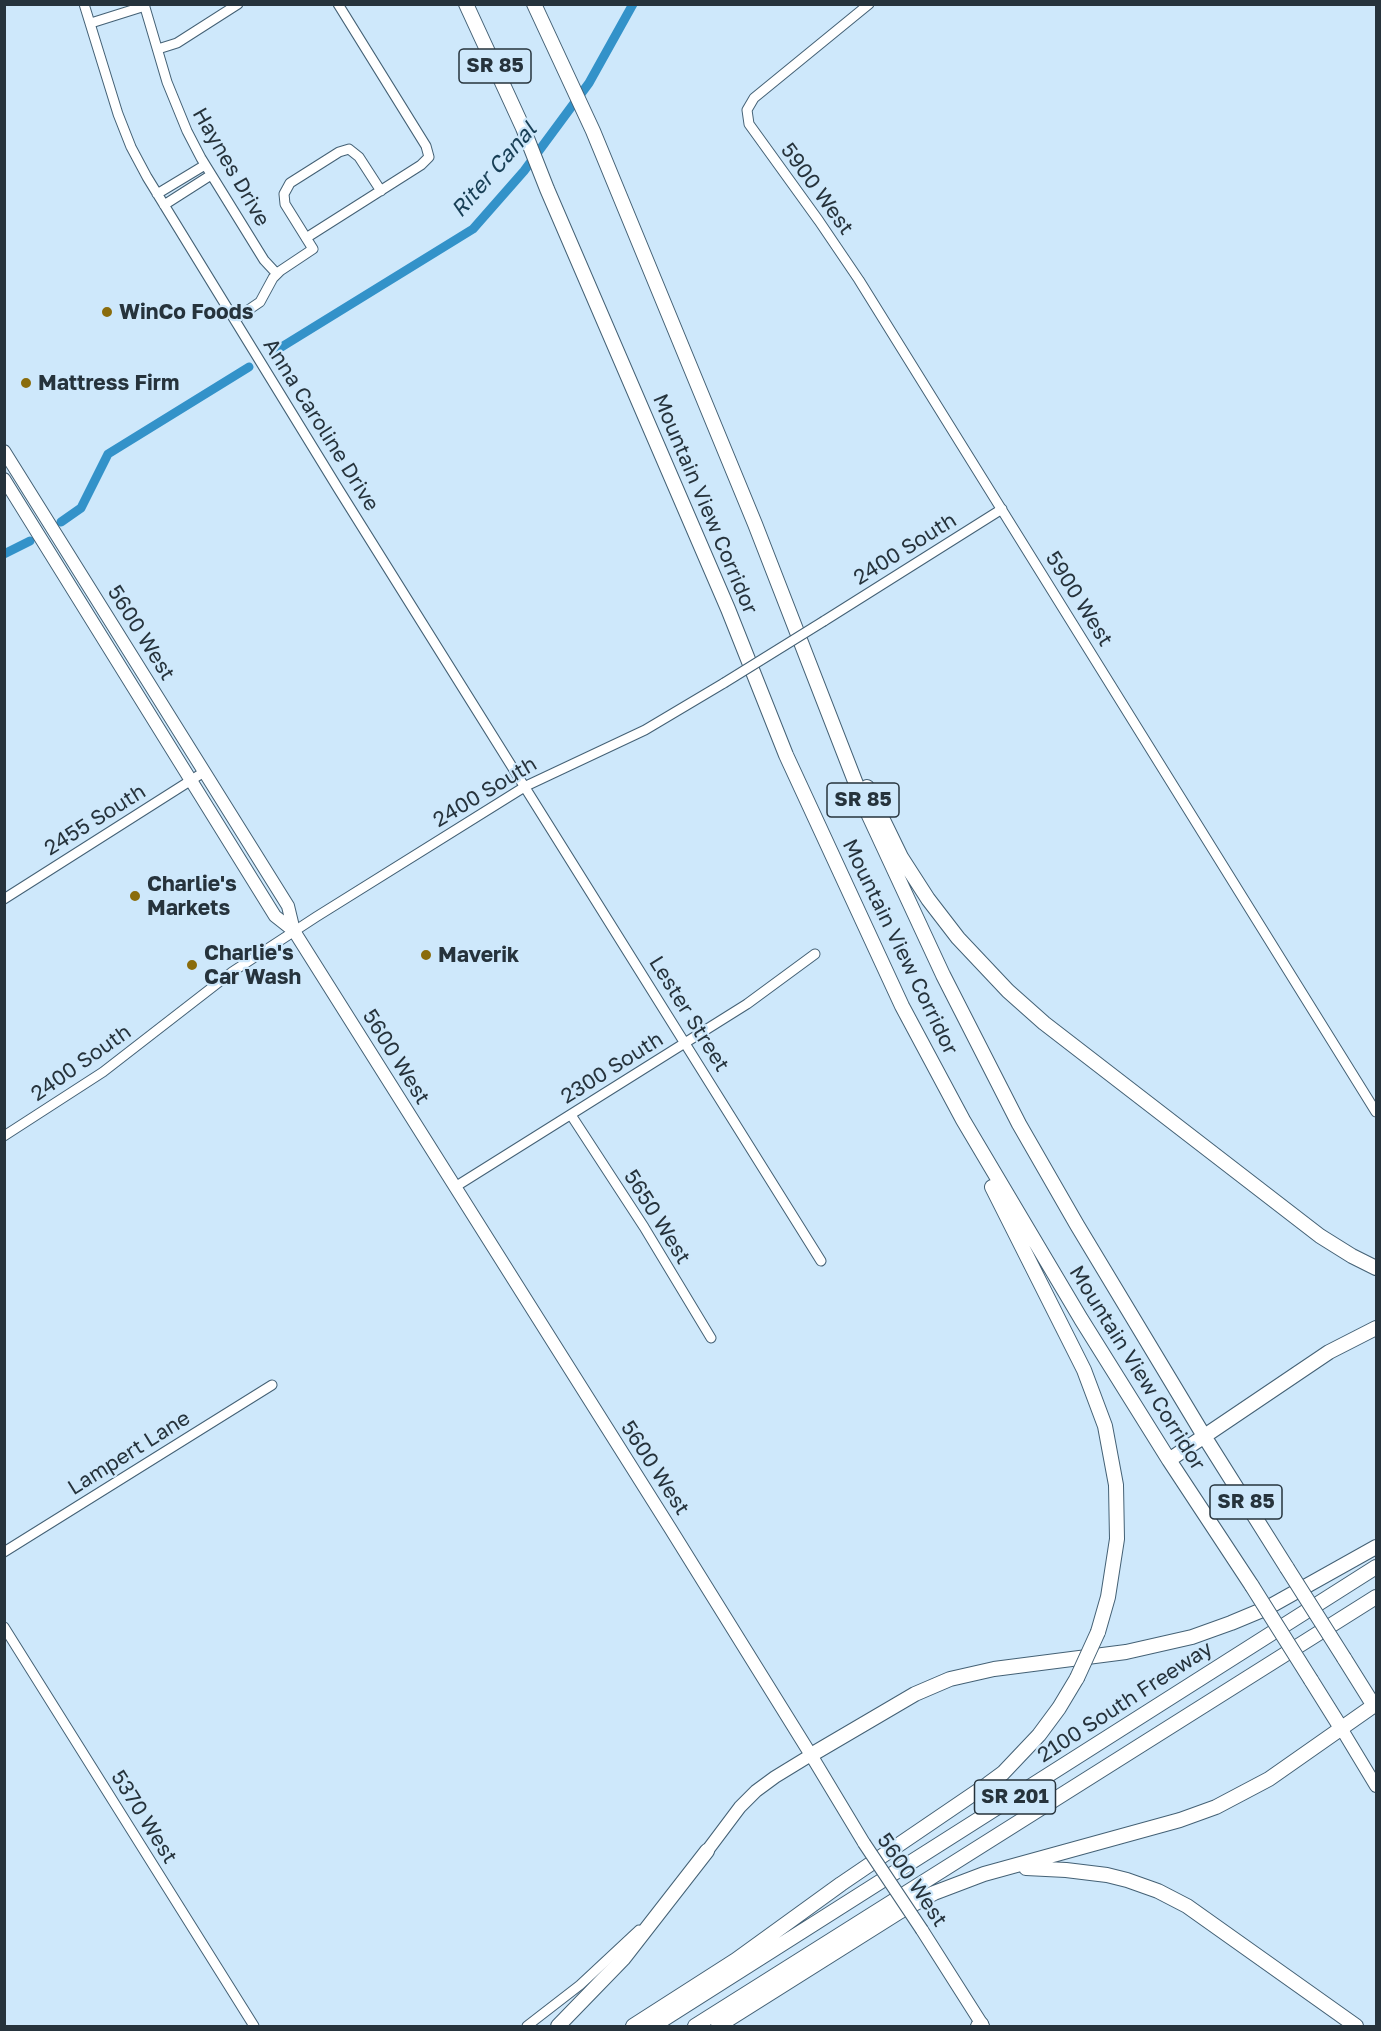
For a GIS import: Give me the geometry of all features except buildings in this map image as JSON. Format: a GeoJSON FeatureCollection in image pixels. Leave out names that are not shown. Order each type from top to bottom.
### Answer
{"type":"FeatureCollection","features":[{"type":"Feature","properties":{"kind":"highway","name":"Mountain View Corridor"},"geometry":{"type":"LineString","coordinates":[[466,4],[523,128],[547,189],[728,609],[786,755],[902,1005],[963,1120],[1030,1235],[1169,1460],[1341,1728]]}},
{"type":"Feature","properties":{"kind":"highway","name":"Mountain View Corridor"},"geometry":{"type":"LineString","coordinates":[[534,4],[593,131],[750,513],[865,807],[970,1032],[1077,1225],[1204,1436],[1376,1707]]}},
{"type":"Feature","properties":{"kind":"highway"},"geometry":{"type":"LineString","coordinates":[[827,706],[848,745],[889,834],[914,879],[958,938],[991,975],[1044,1023],[1320,1236],[1377,1268]]}},
{"type":"Feature","properties":{"kind":"highway"},"geometry":{"type":"LineString","coordinates":[[633,2026],[736,1960],[1009,1767],[1039,1735],[1077,1678],[1098,1632],[1108,1597],[1117,1539],[1116,1485],[1105,1426],[1084,1370],[923,1054],[902,1005]]}},
{"type":"Feature","properties":{"kind":"highway"},"geometry":{"type":"LineString","coordinates":[[1169,1460],[1329,1352],[1352,1338],[1377,1328]]}},
{"type":"Feature","properties":{"kind":"highway"},"geometry":{"type":"LineString","coordinates":[[811,1755],[915,1694],[950,1678],[1004,1668],[1126,1652],[1192,1636],[1267,1608],[1377,1547]]}},
{"type":"Feature","properties":{"kind":"highway","name":"2100 South Freeway"},"geometry":{"type":"LineString","coordinates":[[652,2026],[1377,1567]]}},
{"type":"Feature","properties":{"kind":"highway","name":"SR 201"},"geometry":{"type":"LineString","coordinates":[[695,2026],[1377,1597]]}},
{"type":"Feature","properties":{"kind":"highway"},"geometry":{"type":"LineString","coordinates":[[718,2026],[916,1902],[959,1883],[1180,1820],[1216,1807],[1269,1779],[1341,1728],[1376,1707]]}},
{"type":"Feature","properties":{"kind":"highway"},"geometry":{"type":"LineString","coordinates":[[558,2026],[623,1959],[707,1851]]}},
{"type":"Feature","properties":{"kind":"highway"},"geometry":{"type":"LineString","coordinates":[[1000,1871],[1044,1868],[1086,1872],[1127,1880],[1158,1891],[1187,1906],[1356,2026]]}},
{"type":"Feature","properties":{"kind":"main road","name":"5600 West"},"geometry":{"type":"LineString","coordinates":[[4,451],[288,906],[294,931],[864,1843],[922,1930],[980,2026]]}},
{"type":"Feature","properties":{"kind":"main road","name":"5600 West"},"geometry":{"type":"LineString","coordinates":[[4,479],[275,916],[294,931]]}},
{"type":"Feature","properties":{"kind":"main road","name":"Mountain View Corridor"},"geometry":{"type":"LineString","coordinates":[[1341,1728],[1377,1786]]}},
{"type":"Feature","properties":{"kind":"main road"},"geometry":{"type":"LineString","coordinates":[[707,1851],[740,1807],[756,1791],[811,1755]]}},
{"type":"Feature","properties":{"kind":"street","name":"Anna Caroline Drive"},"geometry":{"type":"LineString","coordinates":[[84,4],[124,130],[157,194],[339,490],[526,786]]}},
{"type":"Feature","properties":{"kind":"street"},"geometry":{"type":"LineString","coordinates":[[158,49],[177,43],[238,4]]}},
{"type":"Feature","properties":{"kind":"street"},"geometry":{"type":"LineString","coordinates":[[306,238],[421,165],[429,157],[426,146],[338,4]]}},
{"type":"Feature","properties":{"kind":"street","name":"5900 West"},"geometry":{"type":"LineString","coordinates":[[869,4],[759,94],[747,110],[752,129],[859,280],[1377,1112]]}},
{"type":"Feature","properties":{"kind":"street"},"geometry":{"type":"LineString","coordinates":[[91,23],[144,5]]}},
{"type":"Feature","properties":{"kind":"street","name":"Haynes Drive"},"geometry":{"type":"LineString","coordinates":[[144,5],[180,117],[211,175],[264,260],[277,274]]}},
{"type":"Feature","properties":{"kind":"street"},"geometry":{"type":"LineString","coordinates":[[235,319],[260,302],[277,274],[313,249],[285,204],[285,190],[290,183],[339,152],[352,150],[381,191]]}},
{"type":"Feature","properties":{"kind":"street"},"geometry":{"type":"LineString","coordinates":[[157,194],[205,165]]}},
{"type":"Feature","properties":{"kind":"street"},"geometry":{"type":"LineString","coordinates":[[164,205],[211,175]]}},
{"type":"Feature","properties":{"kind":"street","name":"2400 South"},"geometry":{"type":"LineString","coordinates":[[4,1136],[103,1072],[224,978],[294,931],[526,786],[645,730],[1002,509]]}},
{"type":"Feature","properties":{"kind":"street","name":"2455 South"},"geometry":{"type":"LineString","coordinates":[[4,899],[204,772]]}},
{"type":"Feature","properties":{"kind":"street","name":"Lester Street"},"geometry":{"type":"LineString","coordinates":[[526,786],[821,1261]]}},
{"type":"Feature","properties":{"kind":"street","name":"2300 South"},"geometry":{"type":"LineString","coordinates":[[455,1187],[686,1044],[772,987],[815,954]]}},
{"type":"Feature","properties":{"kind":"street","name":"5650 West"},"geometry":{"type":"LineString","coordinates":[[571,1115],[644,1227],[711,1338]]}},
{"type":"Feature","properties":{"kind":"street","name":"Lampert Lane"},"geometry":{"type":"LineString","coordinates":[[4,1552],[272,1385]]}},
{"type":"Feature","properties":{"kind":"street","name":"5370 West"},"geometry":{"type":"LineString","coordinates":[[4,1627],[254,2026]]}},
{"type":"Feature","properties":{"kind":"street"},"geometry":{"type":"LineString","coordinates":[[527,2026],[580,1985],[621,1948],[707,1851]]}},
{"type":"Feature","properties":{"kind":"waterway","name":"Riter Canal"},"geometry":{"type":"LineString","coordinates":[[275,351],[473,229],[524,171],[589,83],[633,4]]}},
{"type":"Feature","properties":{"kind":"waterway","name":"Riter Canal"},"geometry":{"type":"LineString","coordinates":[[61,522],[81,508],[108,454],[249,367]]}},
{"type":"Feature","properties":{"kind":"waterway","name":"Riter Canal"},"geometry":{"type":"LineString","coordinates":[[4,554],[30,541]]}},
{"type":"Feature","properties":{"kind":"place","name":"WinCo Foods"},"geometry":{"type":"Point","coordinates":[107,312]}},
{"type":"Feature","properties":{"kind":"place","name":"Mattress Firm"},"geometry":{"type":"Point","coordinates":[26,383]}},
{"type":"Feature","properties":{"kind":"place","name":"Charlie's Markets"},"geometry":{"type":"Point","coordinates":[135,896]}},
{"type":"Feature","properties":{"kind":"place","name":"Maverik"},"geometry":{"type":"Point","coordinates":[426,955]}},
{"type":"Feature","properties":{"kind":"place","name":"Charlie's Car Wash"},"geometry":{"type":"Point","coordinates":[192,965]}}]}
